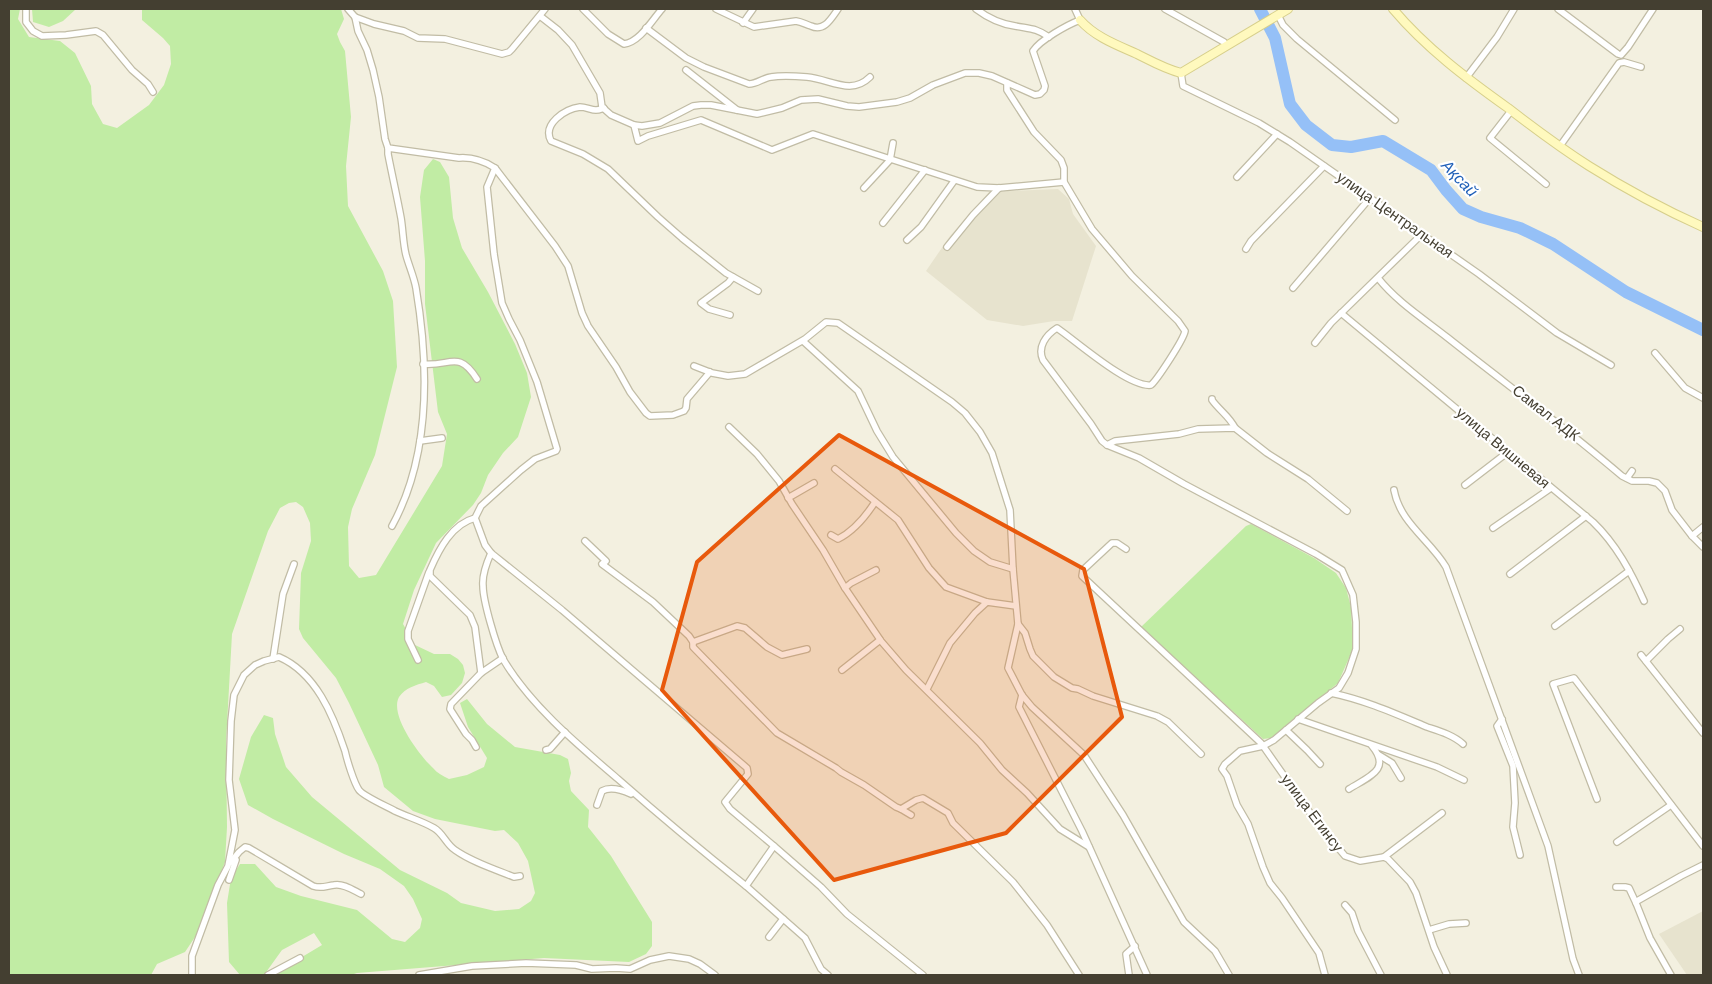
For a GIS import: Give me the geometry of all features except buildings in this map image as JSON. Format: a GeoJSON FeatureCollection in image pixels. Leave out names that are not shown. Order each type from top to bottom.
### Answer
{"type":"FeatureCollection","features":[{"type":"Feature","properties":{"kind":"street"},"geometry":{"type":"LineString","coordinates":[[26,9],[26,22],[33,32],[42,36],[96,31],[102,35],[132,70],[148,84],[153,92]]}},
{"type":"Feature","properties":{"kind":"street"},"geometry":{"type":"LineString","coordinates":[[348,9],[355,17],[374,24],[404,31],[418,38],[460,42],[502,54],[510,52],[545,9]]}},
{"type":"Feature","properties":{"kind":"street"},"geometry":{"type":"LineString","coordinates":[[583,9],[608,34],[624,44],[636,39],[662,9]]}},
{"type":"Feature","properties":{"kind":"street"},"geometry":{"type":"LineString","coordinates":[[716,9],[754,27],[782,22],[800,22],[818,29],[824,27],[838,9]]}},
{"type":"Feature","properties":{"kind":"street"},"geometry":{"type":"LineString","coordinates":[[743,23],[753,9]]}},
{"type":"Feature","properties":{"kind":"street"},"geometry":{"type":"LineString","coordinates":[[976,9],[987,18],[1039,30],[1049,37]]}},
{"type":"Feature","properties":{"kind":"street"},"geometry":{"type":"LineString","coordinates":[[1074,9],[1087,28],[1098,36],[1170,70],[1181,73],[1288,9]]}},
{"type":"Feature","properties":{"kind":"street"},"geometry":{"type":"LineString","coordinates":[[1165,9],[1224,42],[1226,46]]}},
{"type":"Feature","properties":{"kind":"street"},"geometry":{"type":"LineString","coordinates":[[1392,9],[1434,52],[1466,78],[1560,146],[1590,166],[1703,227]]}},
{"type":"Feature","properties":{"kind":"street"},"geometry":{"type":"LineString","coordinates":[[1466,78],[1514,9]]}},
{"type":"Feature","properties":{"kind":"street"},"geometry":{"type":"LineString","coordinates":[[1558,9],[1621,55],[1653,9]]}},
{"type":"Feature","properties":{"kind":"street"},"geometry":{"type":"LineString","coordinates":[[540,16],[558,30],[572,46],[600,93],[600,102],[604,108],[611,115],[634,125],[642,126],[660,123],[693,106],[701,105],[711,105],[757,114],[782,108],[801,100],[818,98],[847,106],[859,107],[896,102],[910,98],[933,85],[965,73],[979,73],[1035,95],[1040,94],[1045,86],[1033,51],[1036,46],[1067,25],[1080,20]]}},
{"type":"Feature","properties":{"kind":"street"},"geometry":{"type":"LineString","coordinates":[[355,17],[358,31],[367,50],[379,97],[385,139],[390,149],[388,156],[406,256],[416,286],[421,316],[423,364],[420,441],[408,491],[392,526]]}},
{"type":"Feature","properties":{"kind":"street"},"geometry":{"type":"LineString","coordinates":[[1276,17],[1297,39],[1394,120]]}},
{"type":"Feature","properties":{"kind":"street"},"geometry":{"type":"LineString","coordinates":[[646,28],[686,58],[704,68],[749,84],[754,84],[771,77],[794,76],[816,78],[839,85],[854,87],[864,84],[870,77]]}},
{"type":"Feature","properties":{"kind":"street"},"geometry":{"type":"LineString","coordinates":[[1560,146],[1619,63],[1624,62],[1641,67]]}},
{"type":"Feature","properties":{"kind":"street"},"geometry":{"type":"LineString","coordinates":[[686,70],[719,94],[738,111]]}},
{"type":"Feature","properties":{"kind":"street","name":"улица Центральная"},"geometry":{"type":"LineString","coordinates":[[1181,73],[1182,86],[1259,123],[1277,134],[1420,232],[1546,325],[1611,365]]}},
{"type":"Feature","properties":{"kind":"street"},"geometry":{"type":"LineString","coordinates":[[1007,83],[1007,90],[1034,132],[1061,160],[1064,168],[1064,182],[1102,242],[1132,276],[1178,321],[1185,331],[1184,338],[1156,381],[1150,385],[1145,386],[1110,367],[1057,328],[1045,338],[1040,354],[1043,360],[1102,441],[1107,445],[1139,458],[1316,554],[1342,570],[1353,595],[1356,649],[1348,673],[1339,688],[1274,740],[1263,746],[1240,751],[1222,769],[1228,776],[1270,883],[1319,953],[1324,975]]}},
{"type":"Feature","properties":{"kind":"street"},"geometry":{"type":"LineString","coordinates":[[604,108],[596,110],[581,107],[561,115],[556,118],[548,136],[551,141],[583,154],[608,169],[663,222],[733,278],[758,291]]}},
{"type":"Feature","properties":{"kind":"street"},"geometry":{"type":"LineString","coordinates":[[1511,111],[1490,138],[1546,184]]}},
{"type":"Feature","properties":{"kind":"street"},"geometry":{"type":"LineString","coordinates":[[634,125],[638,142],[648,136],[701,120],[772,150],[813,134],[977,187],[998,188],[1064,182]]}},
{"type":"Feature","properties":{"kind":"street"},"geometry":{"type":"LineString","coordinates":[[1237,177],[1277,134]]}},
{"type":"Feature","properties":{"kind":"street"},"geometry":{"type":"LineString","coordinates":[[864,188],[890,160],[893,143]]}},
{"type":"Feature","properties":{"kind":"street"},"geometry":{"type":"LineString","coordinates":[[390,149],[470,158],[495,168],[555,246],[568,266],[582,313],[588,326],[646,414],[650,416],[673,415],[684,411],[687,399],[710,372]]}},
{"type":"Feature","properties":{"kind":"street"},"geometry":{"type":"LineString","coordinates":[[1246,248],[1324,166]]}},
{"type":"Feature","properties":{"kind":"street"},"geometry":{"type":"LineString","coordinates":[[418,660],[408,639],[412,620],[428,575],[447,538],[455,529],[475,518],[481,506],[521,470],[535,459],[553,453],[557,449],[537,382],[502,303],[487,187],[495,168]]}},
{"type":"Feature","properties":{"kind":"street"},"geometry":{"type":"LineString","coordinates":[[883,223],[925,170]]}},
{"type":"Feature","properties":{"kind":"street"},"geometry":{"type":"LineString","coordinates":[[907,240],[920,227],[954,181]]}},
{"type":"Feature","properties":{"kind":"street"},"geometry":{"type":"LineString","coordinates":[[947,247],[998,188]]}},
{"type":"Feature","properties":{"kind":"street"},"geometry":{"type":"LineString","coordinates":[[1293,288],[1370,198]]}},
{"type":"Feature","properties":{"kind":"street"},"geometry":{"type":"LineString","coordinates":[[1315,343],[1341,313],[1417,239],[1420,232]]}},
{"type":"Feature","properties":{"kind":"street"},"geometry":{"type":"LineString","coordinates":[[730,314],[709,309],[701,303],[733,278]]}},
{"type":"Feature","properties":{"kind":"street","name":"Самал АДК"},"geometry":{"type":"LineString","coordinates":[[1378,278],[1412,310],[1627,478]]}},
{"type":"Feature","properties":{"kind":"street","name":"улица Вишневая"},"geometry":{"type":"LineString","coordinates":[[1341,313],[1604,532],[1629,571],[1644,601]]}},
{"type":"Feature","properties":{"kind":"street"},"geometry":{"type":"LineString","coordinates":[[694,366],[728,376],[745,374],[803,340],[826,322],[838,323],[965,413],[980,432],[992,453],[1010,510],[1018,624],[1008,668],[1022,695],[1032,707],[1084,755],[1123,815],[1184,922],[1215,951],[1229,975]]}},
{"type":"Feature","properties":{"kind":"street"},"geometry":{"type":"LineString","coordinates":[[803,340],[858,391],[877,431],[893,457],[956,533],[990,562],[1013,570]]}},
{"type":"Feature","properties":{"kind":"street"},"geometry":{"type":"LineString","coordinates":[[1654,353],[1685,388],[1703,398]]}},
{"type":"Feature","properties":{"kind":"street"},"geometry":{"type":"LineString","coordinates":[[423,364],[463,362],[477,380]]}},
{"type":"Feature","properties":{"kind":"street"},"geometry":{"type":"LineString","coordinates":[[1212,399],[1235,428],[1267,453],[1308,479],[1347,511]]}},
{"type":"Feature","properties":{"kind":"street"},"geometry":{"type":"LineString","coordinates":[[729,427],[769,468],[880,640],[906,670],[980,743],[1002,770],[1027,793],[1060,829],[1089,847]]}},
{"type":"Feature","properties":{"kind":"street"},"geometry":{"type":"LineString","coordinates":[[1107,445],[1115,441],[1179,434],[1198,429],[1235,428]]}},
{"type":"Feature","properties":{"kind":"street"},"geometry":{"type":"LineString","coordinates":[[420,441],[442,438]]}},
{"type":"Feature","properties":{"kind":"street"},"geometry":{"type":"LineString","coordinates":[[1465,485],[1508,452]]}},
{"type":"Feature","properties":{"kind":"street"},"geometry":{"type":"LineString","coordinates":[[834,469],[898,520],[929,568],[946,587],[987,602],[1016,606]]}},
{"type":"Feature","properties":{"kind":"street"},"geometry":{"type":"LineString","coordinates":[[1632,471],[1627,478],[1632,481],[1657,483],[1665,491],[1672,510],[1703,547]]}},
{"type":"Feature","properties":{"kind":"street"},"geometry":{"type":"LineString","coordinates":[[788,498],[814,483]]}},
{"type":"Feature","properties":{"kind":"street"},"geometry":{"type":"LineString","coordinates":[[1493,528],[1551,488]]}},
{"type":"Feature","properties":{"kind":"street"},"geometry":{"type":"LineString","coordinates":[[1394,490],[1398,506],[1446,567],[1548,846],[1572,959],[1578,975]]}},
{"type":"Feature","properties":{"kind":"street"},"geometry":{"type":"LineString","coordinates":[[831,535],[838,539],[844,536],[866,516],[875,502]]}},
{"type":"Feature","properties":{"kind":"street"},"geometry":{"type":"LineString","coordinates":[[1510,574],[1586,516]]}},
{"type":"Feature","properties":{"kind":"street"},"geometry":{"type":"LineString","coordinates":[[475,518],[485,545],[491,553],[562,610],[747,768],[748,774],[725,802],[730,809],[821,887],[846,914],[923,975]]}},
{"type":"Feature","properties":{"kind":"street"},"geometry":{"type":"LineString","coordinates":[[1692,536],[1703,527]]}},
{"type":"Feature","properties":{"kind":"street"},"geometry":{"type":"LineString","coordinates":[[585,541],[606,560],[602,564],[659,607],[689,636],[693,642],[693,647],[778,733],[890,804],[901,808],[911,815]]}},
{"type":"Feature","properties":{"kind":"street","name":"улица Егинсу"},"geometry":{"type":"LineString","coordinates":[[1126,549],[1117,543],[1112,543],[1083,570],[1082,576],[1263,746],[1318,824],[1345,856],[1360,861],[1384,858]]}},
{"type":"Feature","properties":{"kind":"street"},"geometry":{"type":"LineString","coordinates":[[491,553],[482,584],[485,602],[503,658],[524,688],[565,732],[685,838],[746,886],[805,938],[821,969],[828,975]]}},
{"type":"Feature","properties":{"kind":"street"},"geometry":{"type":"LineString","coordinates":[[272,659],[283,594],[294,564]]}},
{"type":"Feature","properties":{"kind":"street"},"geometry":{"type":"LineString","coordinates":[[845,588],[876,570]]}},
{"type":"Feature","properties":{"kind":"street"},"geometry":{"type":"LineString","coordinates":[[1555,626],[1629,571]]}},
{"type":"Feature","properties":{"kind":"street"},"geometry":{"type":"LineString","coordinates":[[428,575],[470,614],[475,627],[481,673]]}},
{"type":"Feature","properties":{"kind":"street"},"geometry":{"type":"LineString","coordinates":[[927,689],[950,643],[975,613],[987,602]]}},
{"type":"Feature","properties":{"kind":"street"},"geometry":{"type":"LineString","coordinates":[[1018,624],[1025,633],[1033,656],[1063,683],[1093,696],[1163,719],[1175,727],[1201,754]]}},
{"type":"Feature","properties":{"kind":"street"},"geometry":{"type":"LineString","coordinates":[[693,642],[737,626],[745,628],[767,648],[782,655],[807,649]]}},
{"type":"Feature","properties":{"kind":"street"},"geometry":{"type":"LineString","coordinates":[[1646,661],[1680,630]]}},
{"type":"Feature","properties":{"kind":"street"},"geometry":{"type":"LineString","coordinates":[[842,670],[880,640]]}},
{"type":"Feature","properties":{"kind":"street"},"geometry":{"type":"LineString","coordinates":[[1641,655],[1703,733]]}},
{"type":"Feature","properties":{"kind":"street"},"geometry":{"type":"LineString","coordinates":[[228,866],[235,830],[229,780],[234,694],[244,675],[255,666],[279,658],[293,665],[301,672],[329,709],[360,791],[378,802],[434,828],[454,850],[467,857],[514,876],[520,876]]}},
{"type":"Feature","properties":{"kind":"street"},"geometry":{"type":"LineString","coordinates":[[476,747],[450,709],[451,704],[481,673],[503,658]]}},
{"type":"Feature","properties":{"kind":"street"},"geometry":{"type":"LineString","coordinates":[[1597,799],[1553,684],[1574,678],[1703,846]]}},
{"type":"Feature","properties":{"kind":"street"},"geometry":{"type":"LineString","coordinates":[[1332,693],[1384,709],[1444,733],[1462,744]]}},
{"type":"Feature","properties":{"kind":"street"},"geometry":{"type":"LineString","coordinates":[[1022,695],[1019,707],[1089,847],[1147,975]]}},
{"type":"Feature","properties":{"kind":"street"},"geometry":{"type":"LineString","coordinates":[[1298,719],[1437,767],[1464,780]]}},
{"type":"Feature","properties":{"kind":"street"},"geometry":{"type":"LineString","coordinates":[[1502,719],[1497,726],[1513,766],[1515,804],[1513,826],[1520,855]]}},
{"type":"Feature","properties":{"kind":"street"},"geometry":{"type":"LineString","coordinates":[[1286,730],[1320,764]]}},
{"type":"Feature","properties":{"kind":"street"},"geometry":{"type":"LineString","coordinates":[[546,750],[550,749],[565,732]]}},
{"type":"Feature","properties":{"kind":"street"},"geometry":{"type":"LineString","coordinates":[[1372,746],[1379,755],[1392,763],[1401,778]]}},
{"type":"Feature","properties":{"kind":"street"},"geometry":{"type":"LineString","coordinates":[[1350,789],[1377,771],[1381,762],[1379,755]]}},
{"type":"Feature","properties":{"kind":"street"},"geometry":{"type":"LineString","coordinates":[[597,805],[602,791],[606,789],[624,791],[636,795]]}},
{"type":"Feature","properties":{"kind":"street"},"geometry":{"type":"LineString","coordinates":[[901,808],[923,798],[948,813],[953,823],[1021,890],[1047,925],[1079,975]]}},
{"type":"Feature","properties":{"kind":"street"},"geometry":{"type":"LineString","coordinates":[[1617,842],[1671,805]]}},
{"type":"Feature","properties":{"kind":"street"},"geometry":{"type":"LineString","coordinates":[[1442,813],[1384,858],[1388,859],[1410,882],[1420,902],[1434,948],[1447,975]]}},
{"type":"Feature","properties":{"kind":"street"},"geometry":{"type":"LineString","coordinates":[[746,886],[774,846]]}},
{"type":"Feature","properties":{"kind":"street"},"geometry":{"type":"LineString","coordinates":[[192,975],[192,956],[198,934],[218,885],[228,866],[245,847],[314,886],[320,888],[334,884],[342,885],[361,894]]}},
{"type":"Feature","properties":{"kind":"street"},"geometry":{"type":"LineString","coordinates":[[229,880],[236,855]]}},
{"type":"Feature","properties":{"kind":"street"},"geometry":{"type":"LineString","coordinates":[[1636,901],[1703,865]]}},
{"type":"Feature","properties":{"kind":"street"},"geometry":{"type":"LineString","coordinates":[[1616,887],[1629,888],[1650,938],[1671,975]]}},
{"type":"Feature","properties":{"kind":"street"},"geometry":{"type":"LineString","coordinates":[[1345,905],[1352,914],[1358,931],[1381,975]]}},
{"type":"Feature","properties":{"kind":"street"},"geometry":{"type":"LineString","coordinates":[[769,937],[783,919]]}},
{"type":"Feature","properties":{"kind":"street"},"geometry":{"type":"LineString","coordinates":[[1429,930],[1449,924],[1466,923]]}},
{"type":"Feature","properties":{"kind":"street"},"geometry":{"type":"LineString","coordinates":[[1130,975],[1126,954],[1135,946]]}},
{"type":"Feature","properties":{"kind":"street"},"geometry":{"type":"LineString","coordinates":[[419,975],[472,966],[526,963],[576,965],[592,969],[630,969],[650,960],[669,956],[689,959],[700,964],[715,975]]}},
{"type":"Feature","properties":{"kind":"street"},"geometry":{"type":"LineString","coordinates":[[268,975],[300,958]]}},
{"type":"Feature","properties":{"kind":"highlighted area"},"geometry":{"type":"Polygon","coordinates":[[[839,435],[1084,569],[1122,717],[1006,833],[834,880],[662,690],[697,562],[839,435]]]}},
{"type":"Feature","properties":{"kind":"shaded area"},"geometry":{"type":"Polygon","coordinates":[[[1058,189],[1069,199],[1073,214],[1096,246],[1072,321],[1054,321],[1023,326],[987,320],[926,271],[950,236],[989,192],[1058,189]]]}},
{"type":"Feature","properties":{"kind":"shaded area"},"geometry":{"type":"Polygon","coordinates":[[[1703,911],[1703,975],[1687,975],[1659,934],[1703,911]]]}},
{"type":"Feature","properties":{"kind":"green space"},"geometry":{"type":"Polygon","coordinates":[[[9,9],[20,9],[18,19],[29,37],[60,41],[75,53],[91,86],[92,104],[103,124],[117,128],[149,105],[164,85],[171,64],[170,46],[142,20],[142,9],[341,9],[344,19],[337,34],[345,51],[351,117],[346,166],[348,206],[383,271],[393,301],[397,367],[375,455],[352,509],[348,527],[349,566],[359,578],[376,575],[442,466],[447,434],[438,412],[425,304],[425,261],[420,197],[424,170],[433,159],[440,162],[449,177],[453,218],[462,248],[515,344],[527,373],[531,397],[518,437],[503,453],[488,475],[481,493],[473,505],[436,543],[414,590],[403,624],[415,645],[434,654],[450,654],[458,659],[463,665],[465,673],[462,683],[451,695],[442,697],[434,686],[426,682],[411,687],[399,697],[397,705],[398,714],[407,735],[427,762],[442,776],[449,779],[467,775],[484,767],[487,758],[468,727],[460,703],[467,699],[487,724],[515,747],[560,755],[568,759],[571,773],[569,781],[571,791],[589,810],[588,827],[611,856],[652,922],[652,946],[646,954],[629,962],[544,958],[351,975],[277,975],[287,966],[322,945],[314,933],[282,950],[264,975],[240,975],[229,962],[227,903],[231,878],[240,864],[255,864],[276,887],[301,896],[357,910],[392,939],[405,942],[420,928],[422,919],[413,899],[404,886],[380,869],[344,854],[248,805],[239,779],[251,737],[264,715],[273,718],[275,734],[286,767],[312,797],[400,870],[447,893],[461,903],[495,911],[519,909],[531,901],[535,893],[528,861],[518,843],[504,830],[495,831],[435,819],[413,811],[384,787],[378,765],[336,678],[303,638],[299,629],[301,573],[311,541],[310,523],[303,507],[296,502],[289,503],[280,508],[268,531],[232,634],[226,742],[227,827],[225,862],[199,931],[185,952],[157,964],[151,975],[9,975],[9,9]]]}},
{"type":"Feature","properties":{"kind":"green space"},"geometry":{"type":"Polygon","coordinates":[[[32,9],[76,9],[63,21],[49,27],[33,22],[32,9]]]}},
{"type":"Feature","properties":{"kind":"green space"},"geometry":{"type":"Polygon","coordinates":[[[1251,524],[1314,558],[1336,573],[1346,588],[1351,607],[1353,649],[1338,683],[1271,738],[1263,739],[1141,627],[1246,526],[1251,524]]]}},
{"type":"Feature","properties":{"kind":"waterway","name":"Ақсай"},"geometry":{"type":"LineString","coordinates":[[1260,9],[1275,38],[1290,104],[1306,125],[1332,145],[1351,147],[1383,141],[1431,170],[1463,209],[1481,217],[1520,228],[1553,244],[1626,292],[1703,330]]}}]}
